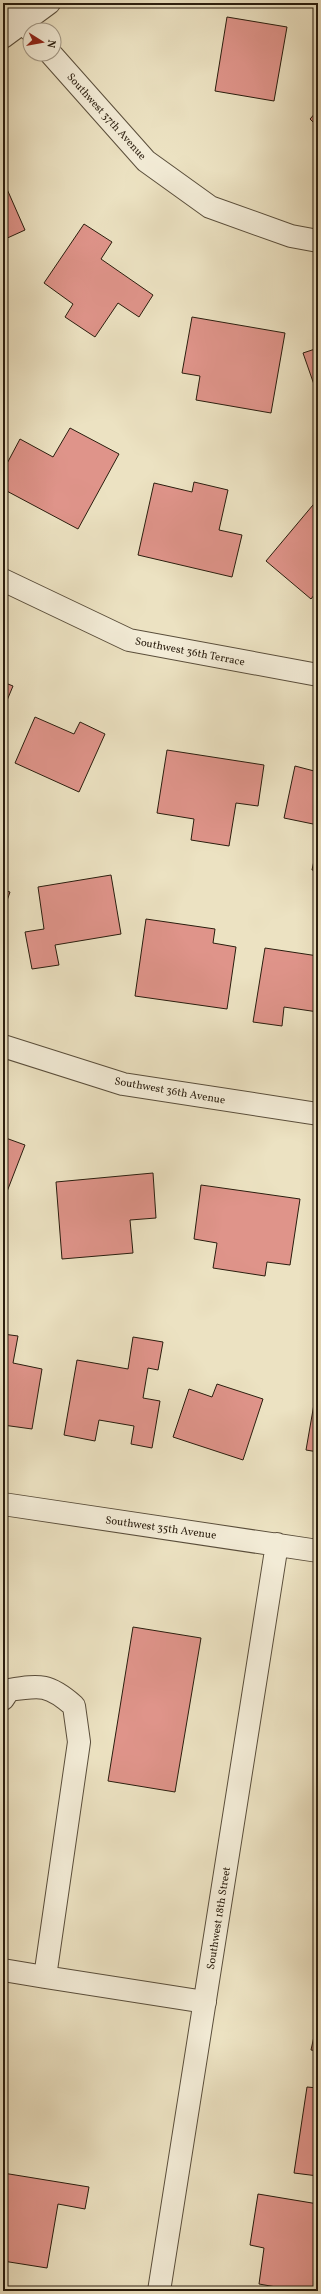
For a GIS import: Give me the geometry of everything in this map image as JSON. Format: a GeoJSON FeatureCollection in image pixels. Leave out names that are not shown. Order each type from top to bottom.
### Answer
{"type":"FeatureCollection","features":[{"type":"Feature","properties":{"kind":"street"},"geometry":{"type":"LineString","coordinates":[[10,3],[24,22]]}},
{"type":"Feature","properties":{"kind":"street"},"geometry":{"type":"LineString","coordinates":[[31,22],[49,3]]}},
{"type":"Feature","properties":{"kind":"street"},"geometry":{"type":"LineString","coordinates":[[3,37],[22,28]]}},
{"type":"Feature","properties":{"kind":"street","name":"Southwest 37th Avenue"},"geometry":{"type":"LineString","coordinates":[[58,62],[146,161],[210,207],[291,236],[318,241]]}},
{"type":"Feature","properties":{"kind":"street","name":"Southwest 36th Terrace"},"geometry":{"type":"LineString","coordinates":[[3,580],[129,640],[318,675]]}},
{"type":"Feature","properties":{"kind":"street","name":"Southwest 36th Avenue"},"geometry":{"type":"LineString","coordinates":[[3,1046],[123,1084],[318,1114]]}},
{"type":"Feature","properties":{"kind":"street","name":"Southwest 35th Avenue"},"geometry":{"type":"LineString","coordinates":[[3,1504],[318,1551]]}},
{"type":"Feature","properties":{"kind":"street","name":"Southwest 18th Street"},"geometry":{"type":"LineString","coordinates":[[159,2291],[277,1544]]}},
{"type":"Feature","properties":{"kind":"street"},"geometry":{"type":"LineString","coordinates":[[3,1699],[9,1690],[34,1686],[57,1691],[74,1706],[79,1742],[45,1977]]}},
{"type":"Feature","properties":{"kind":"street"},"geometry":{"type":"LineString","coordinates":[[3,1970],[205,2002]]}},
{"type":"Feature","properties":{"kind":"building"},"geometry":{"type":"Polygon","coordinates":[[[227,17],[287,27],[274,101],[215,91],[227,17]]]}},
{"type":"Feature","properties":{"kind":"building"},"geometry":{"type":"Polygon","coordinates":[[[318,110],[318,127],[310,119],[318,110]]]}},
{"type":"Feature","properties":{"kind":"building"},"geometry":{"type":"Polygon","coordinates":[[[3,180],[25,230],[3,240],[3,180]]]}},
{"type":"Feature","properties":{"kind":"building"},"geometry":{"type":"Polygon","coordinates":[[[84,224],[112,242],[101,259],[153,295],[139,317],[118,303],[95,337],[65,317],[73,304],[44,283],[84,224]]]}},
{"type":"Feature","properties":{"kind":"building"},"geometry":{"type":"Polygon","coordinates":[[[192,317],[285,333],[271,413],[196,400],[200,376],[182,373],[192,317]]]}},
{"type":"Feature","properties":{"kind":"building"},"geometry":{"type":"Polygon","coordinates":[[[318,348],[318,396],[303,353],[318,348]]]}},
{"type":"Feature","properties":{"kind":"building"},"geometry":{"type":"Polygon","coordinates":[[[70,428],[119,454],[78,529],[3,489],[3,471],[20,439],[53,457],[70,428]]]}},
{"type":"Feature","properties":{"kind":"building"},"geometry":{"type":"Polygon","coordinates":[[[194,482],[228,490],[219,530],[242,535],[232,577],[138,555],[154,483],[192,492],[194,482]]]}},
{"type":"Feature","properties":{"kind":"building"},"geometry":{"type":"Polygon","coordinates":[[[318,499],[318,590],[311,599],[266,561],[318,499]]]}},
{"type":"Feature","properties":{"kind":"building"},"geometry":{"type":"Polygon","coordinates":[[[3,682],[13,686],[3,710],[3,682]]]}},
{"type":"Feature","properties":{"kind":"building"},"geometry":{"type":"Polygon","coordinates":[[[35,717],[74,734],[80,722],[105,734],[79,792],[15,763],[35,717]]]}},
{"type":"Feature","properties":{"kind":"building"},"geometry":{"type":"Polygon","coordinates":[[[167,750],[264,765],[258,806],[236,803],[229,846],[191,840],[194,819],[157,813],[167,750]]]}},
{"type":"Feature","properties":{"kind":"building"},"geometry":{"type":"Polygon","coordinates":[[[295,766],[318,772],[318,825],[284,818],[295,766]]]}},
{"type":"Feature","properties":{"kind":"building"},"geometry":{"type":"Polygon","coordinates":[[[318,842],[318,871],[312,870],[318,842]]]}},
{"type":"Feature","properties":{"kind":"building"},"geometry":{"type":"Polygon","coordinates":[[[111,875],[121,934],[55,945],[59,965],[32,969],[25,932],[44,929],[38,887],[111,875]]]}},
{"type":"Feature","properties":{"kind":"building"},"geometry":{"type":"Polygon","coordinates":[[[3,890],[10,892],[3,912],[3,890]]]}},
{"type":"Feature","properties":{"kind":"building"},"geometry":{"type":"Polygon","coordinates":[[[146,919],[215,929],[213,943],[236,947],[227,1009],[135,996],[146,919]]]}},
{"type":"Feature","properties":{"kind":"building"},"geometry":{"type":"Polygon","coordinates":[[[265,948],[318,956],[318,1012],[284,1007],[282,1026],[253,1022],[265,948]]]}},
{"type":"Feature","properties":{"kind":"building"},"geometry":{"type":"Polygon","coordinates":[[[3,1137],[25,1145],[3,1202],[3,1137]]]}},
{"type":"Feature","properties":{"kind":"building"},"geometry":{"type":"Polygon","coordinates":[[[153,1173],[156,1218],[130,1220],[133,1253],[62,1259],[56,1182],[153,1173]]]}},
{"type":"Feature","properties":{"kind":"building"},"geometry":{"type":"Polygon","coordinates":[[[201,1185],[300,1199],[290,1265],[267,1262],[265,1276],[213,1268],[217,1243],[194,1239],[201,1185]]]}},
{"type":"Feature","properties":{"kind":"building"},"geometry":{"type":"Polygon","coordinates":[[[3,1334],[18,1336],[13,1363],[42,1369],[32,1429],[3,1425],[3,1334]]]}},
{"type":"Feature","properties":{"kind":"building"},"geometry":{"type":"Polygon","coordinates":[[[133,1337],[163,1342],[158,1370],[148,1368],[143,1398],[160,1401],[152,1448],[131,1444],[134,1426],[99,1420],[95,1441],[64,1435],[77,1360],[128,1369],[133,1337]]]}},
{"type":"Feature","properties":{"kind":"building"},"geometry":{"type":"Polygon","coordinates":[[[318,1381],[318,1452],[306,1450],[318,1381]]]}},
{"type":"Feature","properties":{"kind":"building"},"geometry":{"type":"Polygon","coordinates":[[[217,1384],[263,1399],[243,1460],[173,1437],[189,1389],[212,1397],[217,1384]]]}},
{"type":"Feature","properties":{"kind":"building"},"geometry":{"type":"Polygon","coordinates":[[[133,1627],[201,1638],[175,1792],[108,1781],[133,1627]]]}},
{"type":"Feature","properties":{"kind":"building"},"geometry":{"type":"Polygon","coordinates":[[[318,2018],[318,2051],[311,2050],[318,2018]]]}},
{"type":"Feature","properties":{"kind":"building"},"geometry":{"type":"Polygon","coordinates":[[[307,2087],[318,2088],[318,2176],[294,2173],[307,2087]]]}},
{"type":"Feature","properties":{"kind":"building"},"geometry":{"type":"Polygon","coordinates":[[[3,2173],[89,2187],[85,2209],[58,2204],[47,2268],[3,2261],[3,2173]]]}},
{"type":"Feature","properties":{"kind":"building"},"geometry":{"type":"Polygon","coordinates":[[[258,2194],[318,2204],[318,2262],[313,2291],[299,2291],[259,2284],[264,2248],[250,2245],[258,2194]]]}}]}
